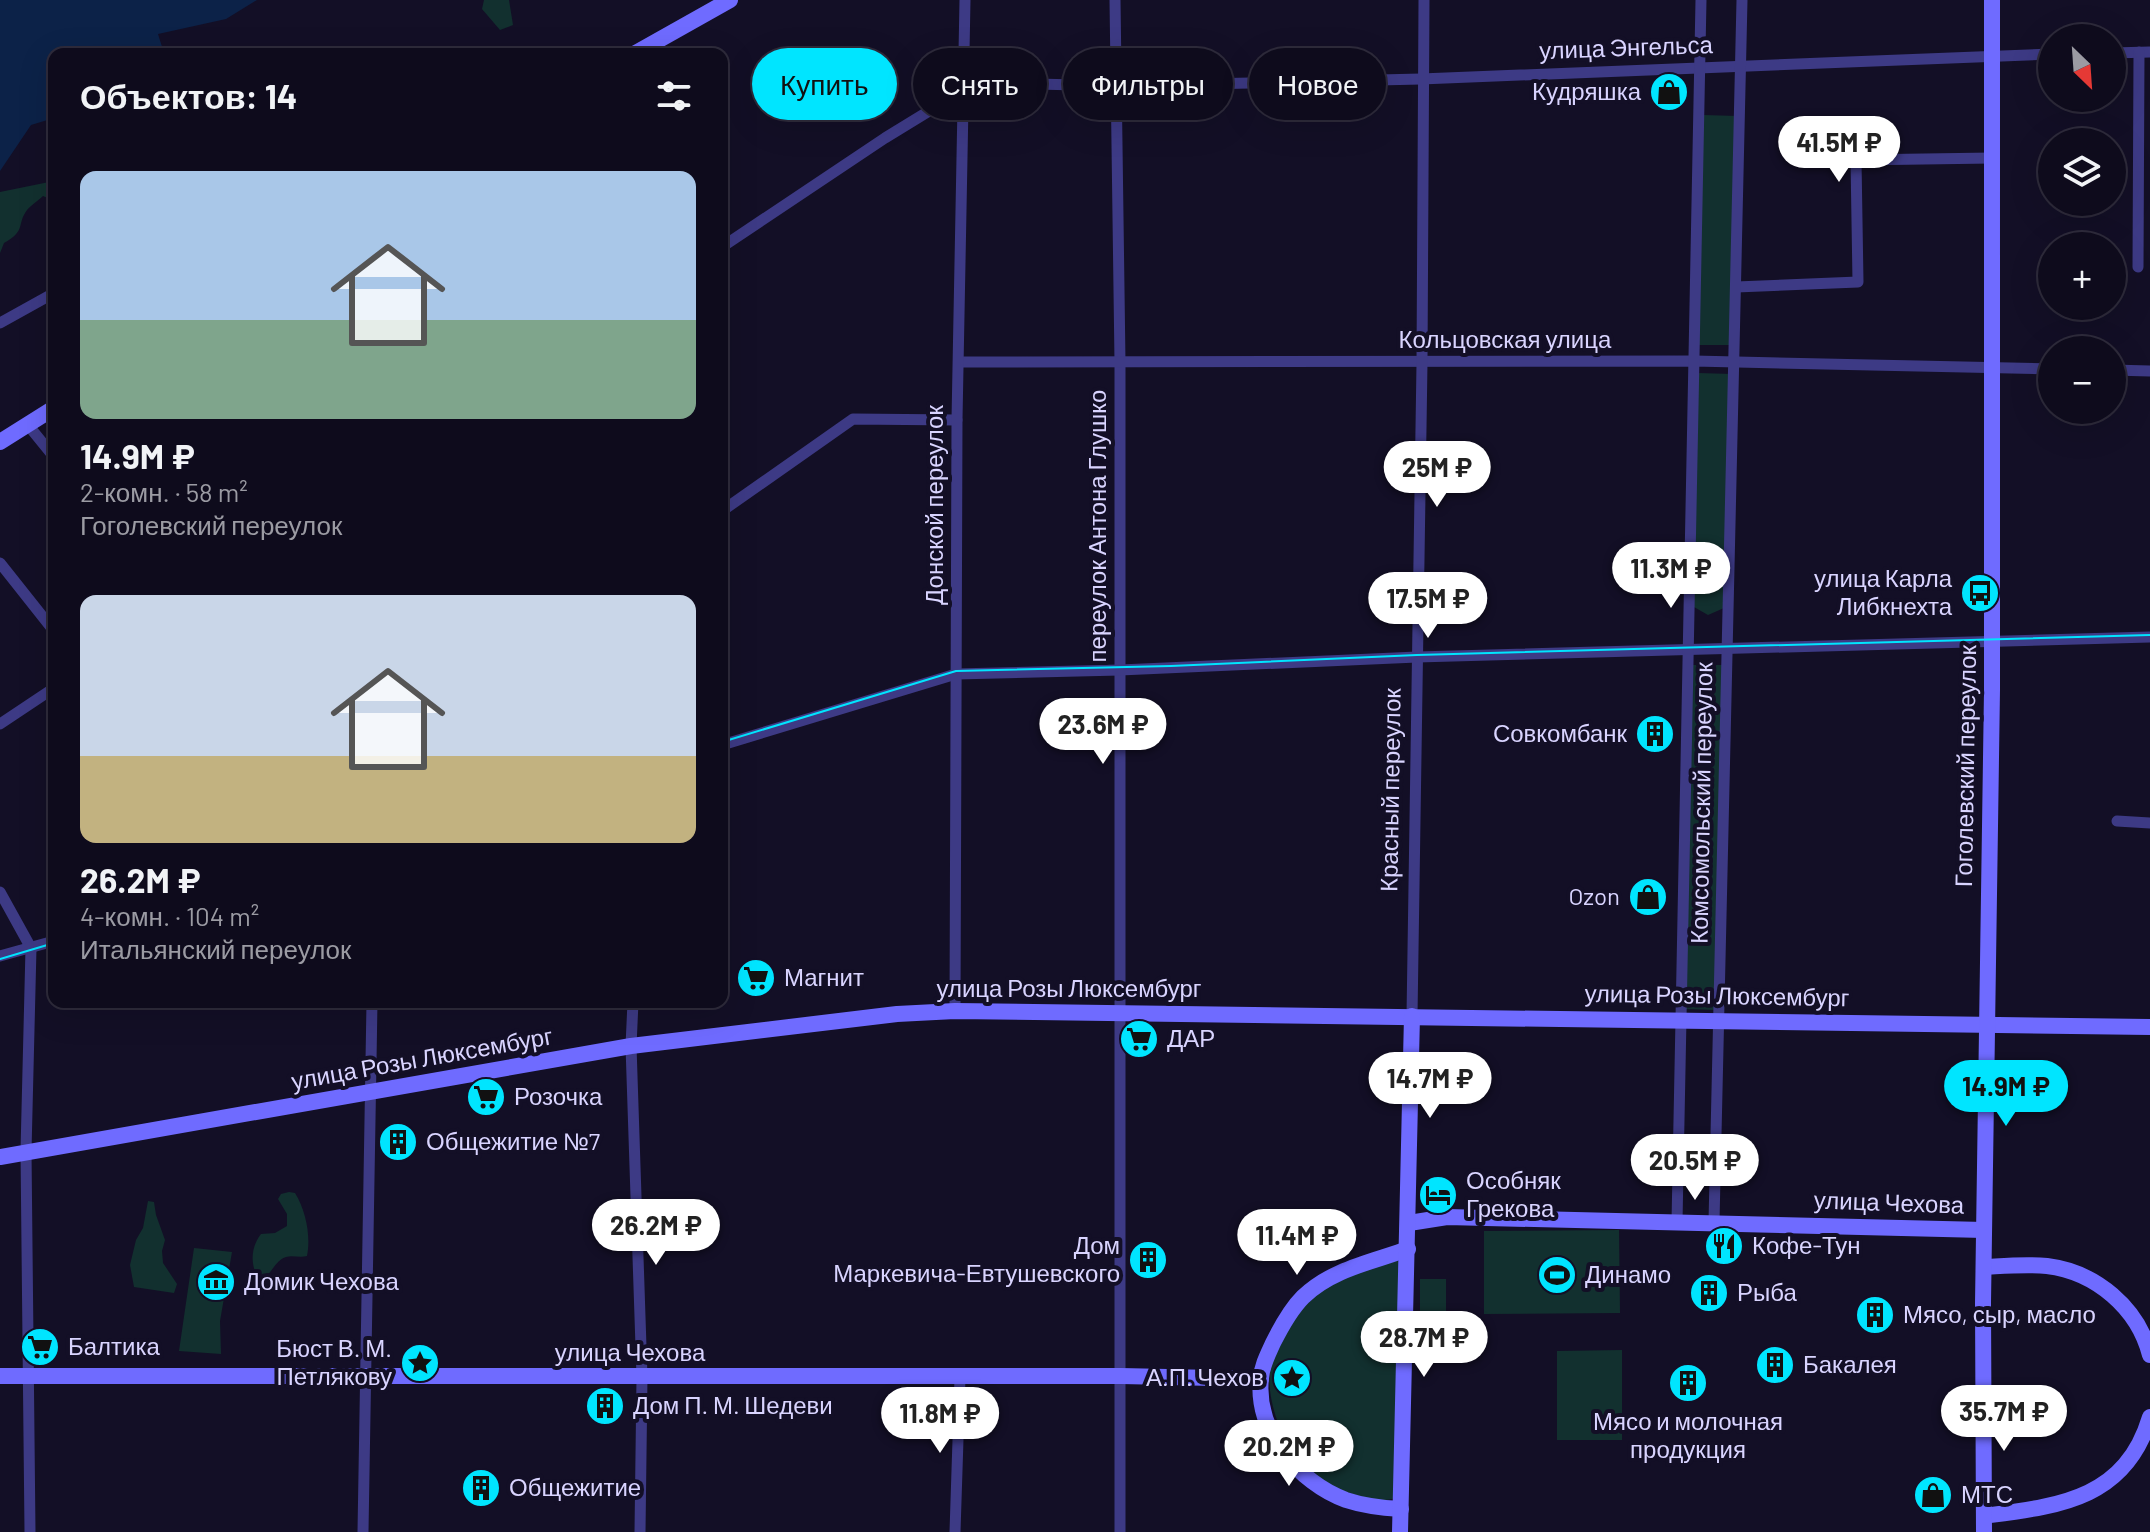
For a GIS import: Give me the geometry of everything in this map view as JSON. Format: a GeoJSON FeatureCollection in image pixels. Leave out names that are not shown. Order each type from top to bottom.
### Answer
{"type":"FeatureCollection","features":[{"type":"Feature","properties":{"kind":"main road"},"geometry":{"type":"LineString","coordinates":[[645,48],[730,0]]}},
{"type":"Feature","properties":{"kind":"main road","name":"Гоголевский переулок"},"geometry":{"type":"LineString","coordinates":[[1984,1524],[1992,0]]}},
{"type":"Feature","properties":{"kind":"main road"},"geometry":{"type":"LineString","coordinates":[[0,442],[48,412]]}},
{"type":"Feature","properties":{"kind":"main road","name":"улица Розы Люксембург"},"geometry":{"type":"LineString","coordinates":[[0,1157],[631,1046],[897,1014],[955,1011],[2150,1027]]}},
{"type":"Feature","properties":{"kind":"main road","name":"Красный переулок"},"geometry":{"type":"LineString","coordinates":[[1400,1532],[1412,1016]]}},
{"type":"Feature","properties":{"kind":"main road","name":"улица Чехова"},"geometry":{"type":"LineString","coordinates":[[1409,1223],[1447,1217],[1984,1230]]}},
{"type":"Feature","properties":{"kind":"main road"},"geometry":{"type":"LineString","coordinates":[[1401,1509],[1346,1500],[1319,1486],[1296,1467],[1273,1434],[1266,1415],[1261,1379],[1266,1357],[1280,1327],[1304,1297],[1336,1275],[1408,1249]]}},
{"type":"Feature","properties":{"kind":"main road"},"geometry":{"type":"LineString","coordinates":[[1984,1267],[2044,1266],[2084,1276],[2109,1293],[2131,1314],[2150,1355]]}},
{"type":"Feature","properties":{"kind":"main road","name":"улица Чехова"},"geometry":{"type":"LineString","coordinates":[[0,1376],[1121,1376],[1261,1379]]}},
{"type":"Feature","properties":{"kind":"main road"},"geometry":{"type":"LineString","coordinates":[[1984,1524],[2093,1491],[2125,1465],[2137,1449],[2150,1417]]}},
{"type":"Feature","properties":{"kind":"street","name":"Донской переулок"},"geometry":{"type":"LineString","coordinates":[[965,0],[965,48]]}},
{"type":"Feature","properties":{"kind":"street","name":"переулок Антона Глушко"},"geometry":{"type":"LineString","coordinates":[[1115,0],[1117,48]]}},
{"type":"Feature","properties":{"kind":"street","name":"Красный переулок"},"geometry":{"type":"LineString","coordinates":[[1412,1016],[1424,0]]}},
{"type":"Feature","properties":{"kind":"street","name":"Комсомольский переулок"},"geometry":{"type":"LineString","coordinates":[[1677,1222],[1701,0]]}},
{"type":"Feature","properties":{"kind":"street","name":"Комсомольский переулок"},"geometry":{"type":"LineString","coordinates":[[1714,1222],[1742,0]]}},
{"type":"Feature","properties":{"kind":"street"},"geometry":{"type":"LineString","coordinates":[[2138,267],[2144,52]]}},
{"type":"Feature","properties":{"kind":"street","name":"улица Энгельса"},"geometry":{"type":"LineString","coordinates":[[1233,83],[1421,79],[2038,54]]}},
{"type":"Feature","properties":{"kind":"street","name":"улица Энгельса"},"geometry":{"type":"LineString","coordinates":[[728,243],[914,120]]}},
{"type":"Feature","properties":{"kind":"street","name":"Донской переулок"},"geometry":{"type":"LineString","coordinates":[[955,1011],[957,420],[964,120]]}},
{"type":"Feature","properties":{"kind":"street","name":"переулок Антона Глушко"},"geometry":{"type":"LineString","coordinates":[[1118,120],[1120,1532]]}},
{"type":"Feature","properties":{"kind":"street"},"geometry":{"type":"LineString","coordinates":[[1736,287],[1858,282],[1856,160],[1992,158]]}},
{"type":"Feature","properties":{"kind":"street"},"geometry":{"type":"LineString","coordinates":[[0,323],[48,296]]}},
{"type":"Feature","properties":{"kind":"street","name":"Кольцовская улица"},"geometry":{"type":"LineString","coordinates":[[959,362],[1694,361],[2038,369]]}},
{"type":"Feature","properties":{"kind":"street"},"geometry":{"type":"LineString","coordinates":[[2126,370],[2150,371]]}},
{"type":"Feature","properties":{"kind":"street"},"geometry":{"type":"LineString","coordinates":[[728,507],[853,419],[957,420]]}},
{"type":"Feature","properties":{"kind":"street"},"geometry":{"type":"LineString","coordinates":[[28,425],[48,450]]}},
{"type":"Feature","properties":{"kind":"street"},"geometry":{"type":"LineString","coordinates":[[0,563],[48,623]]}},
{"type":"Feature","properties":{"kind":"street"},"geometry":{"type":"LineString","coordinates":[[728,743],[956,674],[1417,657],[2150,637]]}},
{"type":"Feature","properties":{"kind":"street"},"geometry":{"type":"LineString","coordinates":[[0,724],[48,692]]}},
{"type":"Feature","properties":{"kind":"street"},"geometry":{"type":"LineString","coordinates":[[2117,821],[2150,823]]}},
{"type":"Feature","properties":{"kind":"street"},"geometry":{"type":"LineString","coordinates":[[0,892],[31,948],[26,1151],[30,1532]]}},
{"type":"Feature","properties":{"kind":"street"},"geometry":{"type":"LineString","coordinates":[[0,956],[48,943]]}},
{"type":"Feature","properties":{"kind":"street"},"geometry":{"type":"LineString","coordinates":[[363,1532],[372,1008]]}},
{"type":"Feature","properties":{"kind":"street"},"geometry":{"type":"LineString","coordinates":[[633,1008],[631,1046],[642,1377],[640,1532]]}},
{"type":"Feature","properties":{"kind":"street"},"geometry":{"type":"LineString","coordinates":[[955,1532],[960,1378]]}},
{"type":"Feature","properties":{"kind":"green space"},"geometry":{"type":"Polygon","coordinates":[[[484,0],[509,0],[513,25],[500,30],[482,9],[484,0]]]}},
{"type":"Feature","properties":{"kind":"green space"},"geometry":{"type":"Polygon","coordinates":[[[1703,115],[1738,116],[1732,345],[1698,345],[1703,115]]]}},
{"type":"Feature","properties":{"kind":"green space"},"geometry":{"type":"Polygon","coordinates":[[[48,182],[48,198],[43,196],[29,208],[18,231],[4,243],[0,253],[0,192],[48,182]]]}},
{"type":"Feature","properties":{"kind":"green space"},"geometry":{"type":"Polygon","coordinates":[[[1698,373],[1732,374],[1724,608],[1708,615],[1694,607],[1698,373]]]}},
{"type":"Feature","properties":{"kind":"green space"},"geometry":{"type":"Polygon","coordinates":[[[1692,665],[1723,665],[1716,1010],[1684,1009],[1692,665]]]}},
{"type":"Feature","properties":{"kind":"green space"},"geometry":{"type":"Polygon","coordinates":[[[295,1193],[305,1216],[307,1256],[282,1259],[260,1281],[253,1264],[253,1251],[261,1234],[275,1233],[287,1226],[287,1214],[278,1199],[281,1194],[295,1193]]]}},
{"type":"Feature","properties":{"kind":"green space"},"geometry":{"type":"Polygon","coordinates":[[[148,1201],[154,1202],[165,1240],[163,1263],[177,1284],[174,1293],[134,1287],[130,1265],[136,1240],[143,1228],[148,1201]]]}},
{"type":"Feature","properties":{"kind":"green space"},"geometry":{"type":"Polygon","coordinates":[[[1619,1230],[1620,1313],[1484,1314],[1484,1231],[1619,1230]]]}},
{"type":"Feature","properties":{"kind":"green space"},"geometry":{"type":"Polygon","coordinates":[[[194,1248],[232,1252],[220,1321],[221,1354],[179,1351],[194,1248]]]}},
{"type":"Feature","properties":{"kind":"green space"},"geometry":{"type":"Polygon","coordinates":[[[1397,1260],[1402,1266],[1395,1498],[1380,1500],[1336,1488],[1301,1461],[1286,1439],[1273,1408],[1269,1374],[1277,1342],[1285,1327],[1325,1285],[1342,1276],[1397,1260]]]}},
{"type":"Feature","properties":{"kind":"green space"},"geometry":{"type":"Polygon","coordinates":[[[1420,1279],[1446,1279],[1446,1322],[1420,1322],[1420,1279]]]}},
{"type":"Feature","properties":{"kind":"green space"},"geometry":{"type":"Polygon","coordinates":[[[1622,1350],[1622,1440],[1557,1440],[1557,1351],[1622,1350]]]}},
{"type":"Feature","properties":{"kind":"water"},"geometry":{"type":"Polygon","coordinates":[[[0,0],[257,0],[226,19],[158,34],[162,48],[48,48],[48,120],[31,125],[0,171],[0,0]]]}},
{"type":"Feature","properties":{"kind":"tram line"},"geometry":{"type":"LineString","coordinates":[[728,740],[956,671],[2150,635]]}},
{"type":"Feature","properties":{"kind":"tram line"},"geometry":{"type":"LineString","coordinates":[[0,959],[48,945]]}},
{"type":"Feature","properties":{"kind":"place","name":"Кудряшка"},"geometry":{"type":"Point","coordinates":[1669,92]}},
{"type":"Feature","properties":{"kind":"place","name":"улица Карла Либкнехта"},"geometry":{"type":"Point","coordinates":[1980,593]}},
{"type":"Feature","properties":{"kind":"place","name":"Совкомбанк"},"geometry":{"type":"Point","coordinates":[1655,734]}},
{"type":"Feature","properties":{"kind":"place","name":"Ozon"},"geometry":{"type":"Point","coordinates":[1648,897]}},
{"type":"Feature","properties":{"kind":"place","name":"Магнит"},"geometry":{"type":"Point","coordinates":[756,978]}},
{"type":"Feature","properties":{"kind":"place","name":"ДАР"},"geometry":{"type":"Point","coordinates":[1139,1039]}},
{"type":"Feature","properties":{"kind":"place","name":"Розочка"},"geometry":{"type":"Point","coordinates":[486,1097]}},
{"type":"Feature","properties":{"kind":"place","name":"Общежитие №7"},"geometry":{"type":"Point","coordinates":[398,1142]}},
{"type":"Feature","properties":{"kind":"place","name":"Особняк Грекова"},"geometry":{"type":"Point","coordinates":[1438,1195]}},
{"type":"Feature","properties":{"kind":"place","name":"Кофе-Тун"},"geometry":{"type":"Point","coordinates":[1724,1246]}},
{"type":"Feature","properties":{"kind":"place","name":"Дом Маркевича-Евтушевского"},"geometry":{"type":"Point","coordinates":[1148,1260]}},
{"type":"Feature","properties":{"kind":"place","name":"Динамо"},"geometry":{"type":"Point","coordinates":[1557,1275]}},
{"type":"Feature","properties":{"kind":"place","name":"Домик Чехова"},"geometry":{"type":"Point","coordinates":[216,1282]}},
{"type":"Feature","properties":{"kind":"place","name":"Рыба"},"geometry":{"type":"Point","coordinates":[1709,1293]}},
{"type":"Feature","properties":{"kind":"place","name":"Мясо, сыр, масло"},"geometry":{"type":"Point","coordinates":[1875,1315]}},
{"type":"Feature","properties":{"kind":"place","name":"Балтика"},"geometry":{"type":"Point","coordinates":[40,1347]}},
{"type":"Feature","properties":{"kind":"place","name":"Бюст В. М. Петлякову"},"geometry":{"type":"Point","coordinates":[420,1363]}},
{"type":"Feature","properties":{"kind":"place","name":"Бакалея"},"geometry":{"type":"Point","coordinates":[1775,1365]}},
{"type":"Feature","properties":{"kind":"place","name":"А.П. Чехов"},"geometry":{"type":"Point","coordinates":[1292,1378]}},
{"type":"Feature","properties":{"kind":"place","name":"Мясо и молочная продукция"},"geometry":{"type":"Point","coordinates":[1688,1383]}},
{"type":"Feature","properties":{"kind":"place","name":"Дом П. М. Шедеви"},"geometry":{"type":"Point","coordinates":[605,1406]}},
{"type":"Feature","properties":{"kind":"place","name":"Общежитие"},"geometry":{"type":"Point","coordinates":[481,1488]}},
{"type":"Feature","properties":{"kind":"place","name":"МТС"},"geometry":{"type":"Point","coordinates":[1933,1495]}}]}
